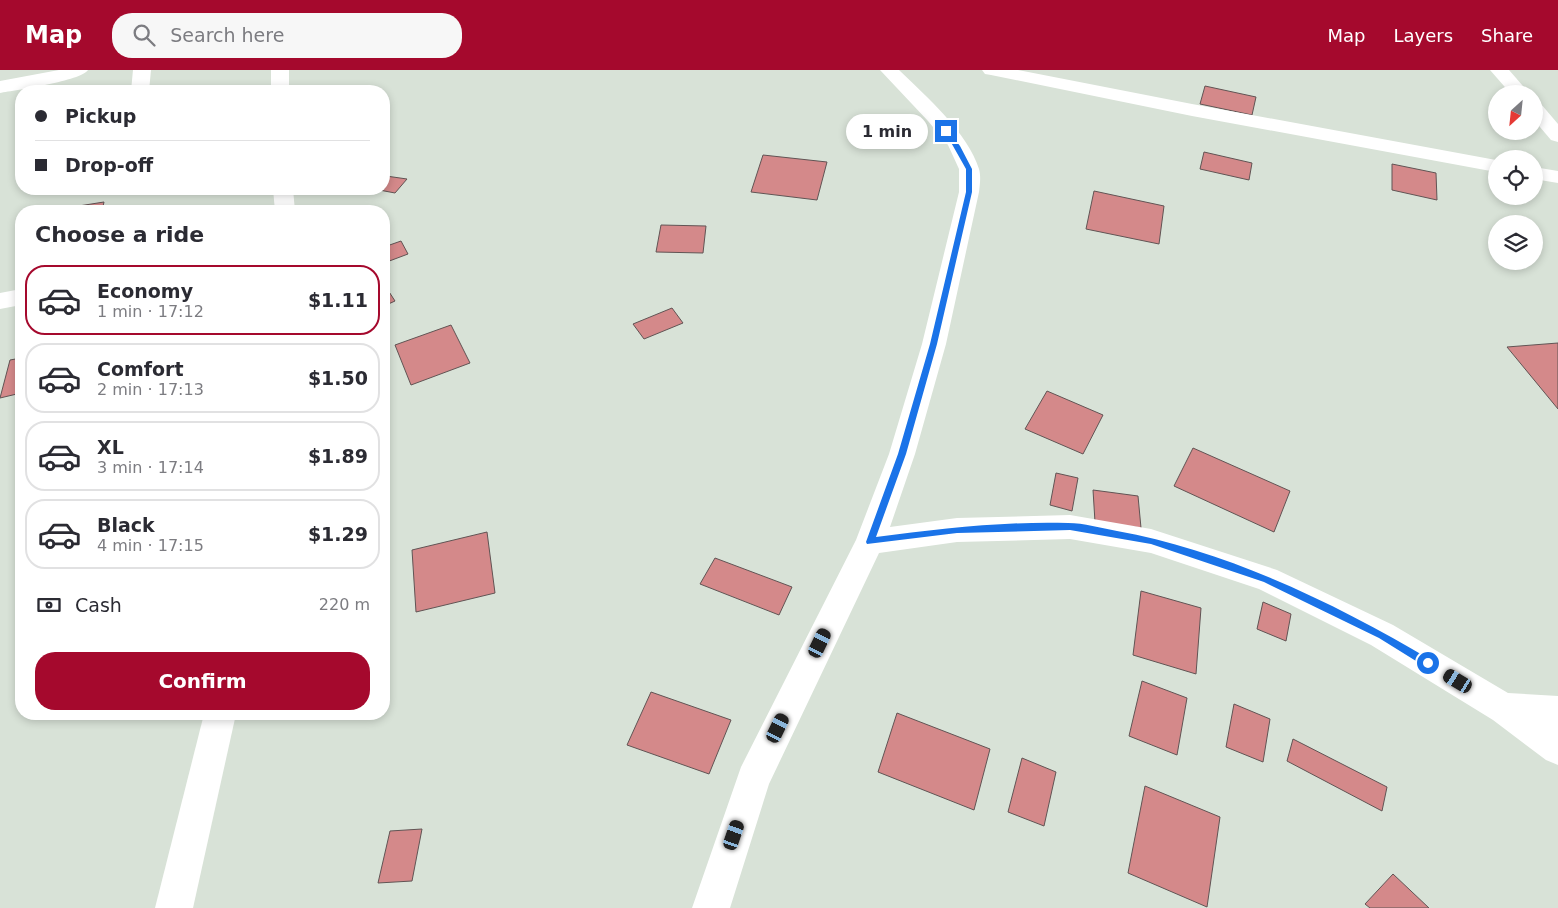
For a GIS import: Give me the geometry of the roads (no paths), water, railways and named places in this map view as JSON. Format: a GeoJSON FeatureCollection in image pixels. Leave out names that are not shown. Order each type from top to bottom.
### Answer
{"type":"FeatureCollection","features":[{"type":"Feature","properties":{"kind":"street"},"geometry":{"type":"LineString","coordinates":[[0,87],[20,77],[79,70]]}},
{"type":"Feature","properties":{"kind":"street"},"geometry":{"type":"LineString","coordinates":[[141,85],[142,70]]}},
{"type":"Feature","properties":{"kind":"street"},"geometry":{"type":"LineString","coordinates":[[280,70],[280,85]]}},
{"type":"Feature","properties":{"kind":"street"},"geometry":{"type":"LineString","coordinates":[[710,908],[753,779],[870,542],[902,454],[934,344],[969,192],[969,169],[957,146],[923,103],[889,70]]}},
{"type":"Feature","properties":{"kind":"street"},"geometry":{"type":"LineString","coordinates":[[991,70],[1192,110],[1488,165]]}},
{"type":"Feature","properties":{"kind":"street"},"geometry":{"type":"LineString","coordinates":[[1499,70],[1513,85]]}},
{"type":"Feature","properties":{"kind":"street"},"geometry":{"type":"LineString","coordinates":[[1543,118],[1558,136]]}},
{"type":"Feature","properties":{"kind":"street"},"geometry":{"type":"LineString","coordinates":[[1558,148],[1558,154]]}},
{"type":"Feature","properties":{"kind":"street"},"geometry":{"type":"LineString","coordinates":[[1543,174],[1558,177]]}},
{"type":"Feature","properties":{"kind":"street"},"geometry":{"type":"LineString","coordinates":[[0,301],[15,298]]}},
{"type":"Feature","properties":{"kind":"street"},"geometry":{"type":"LineString","coordinates":[[870,542],[957,530],[1070,526],[1151,541],[1267,579],[1382,635],[1504,709],[1558,748]]}},
{"type":"Feature","properties":{"kind":"street"},"geometry":{"type":"LineString","coordinates":[[1504,709],[1558,712]]}},
{"type":"Feature","properties":{"kind":"street"},"geometry":{"type":"LineString","coordinates":[[174,908],[219,720]]}}]}
